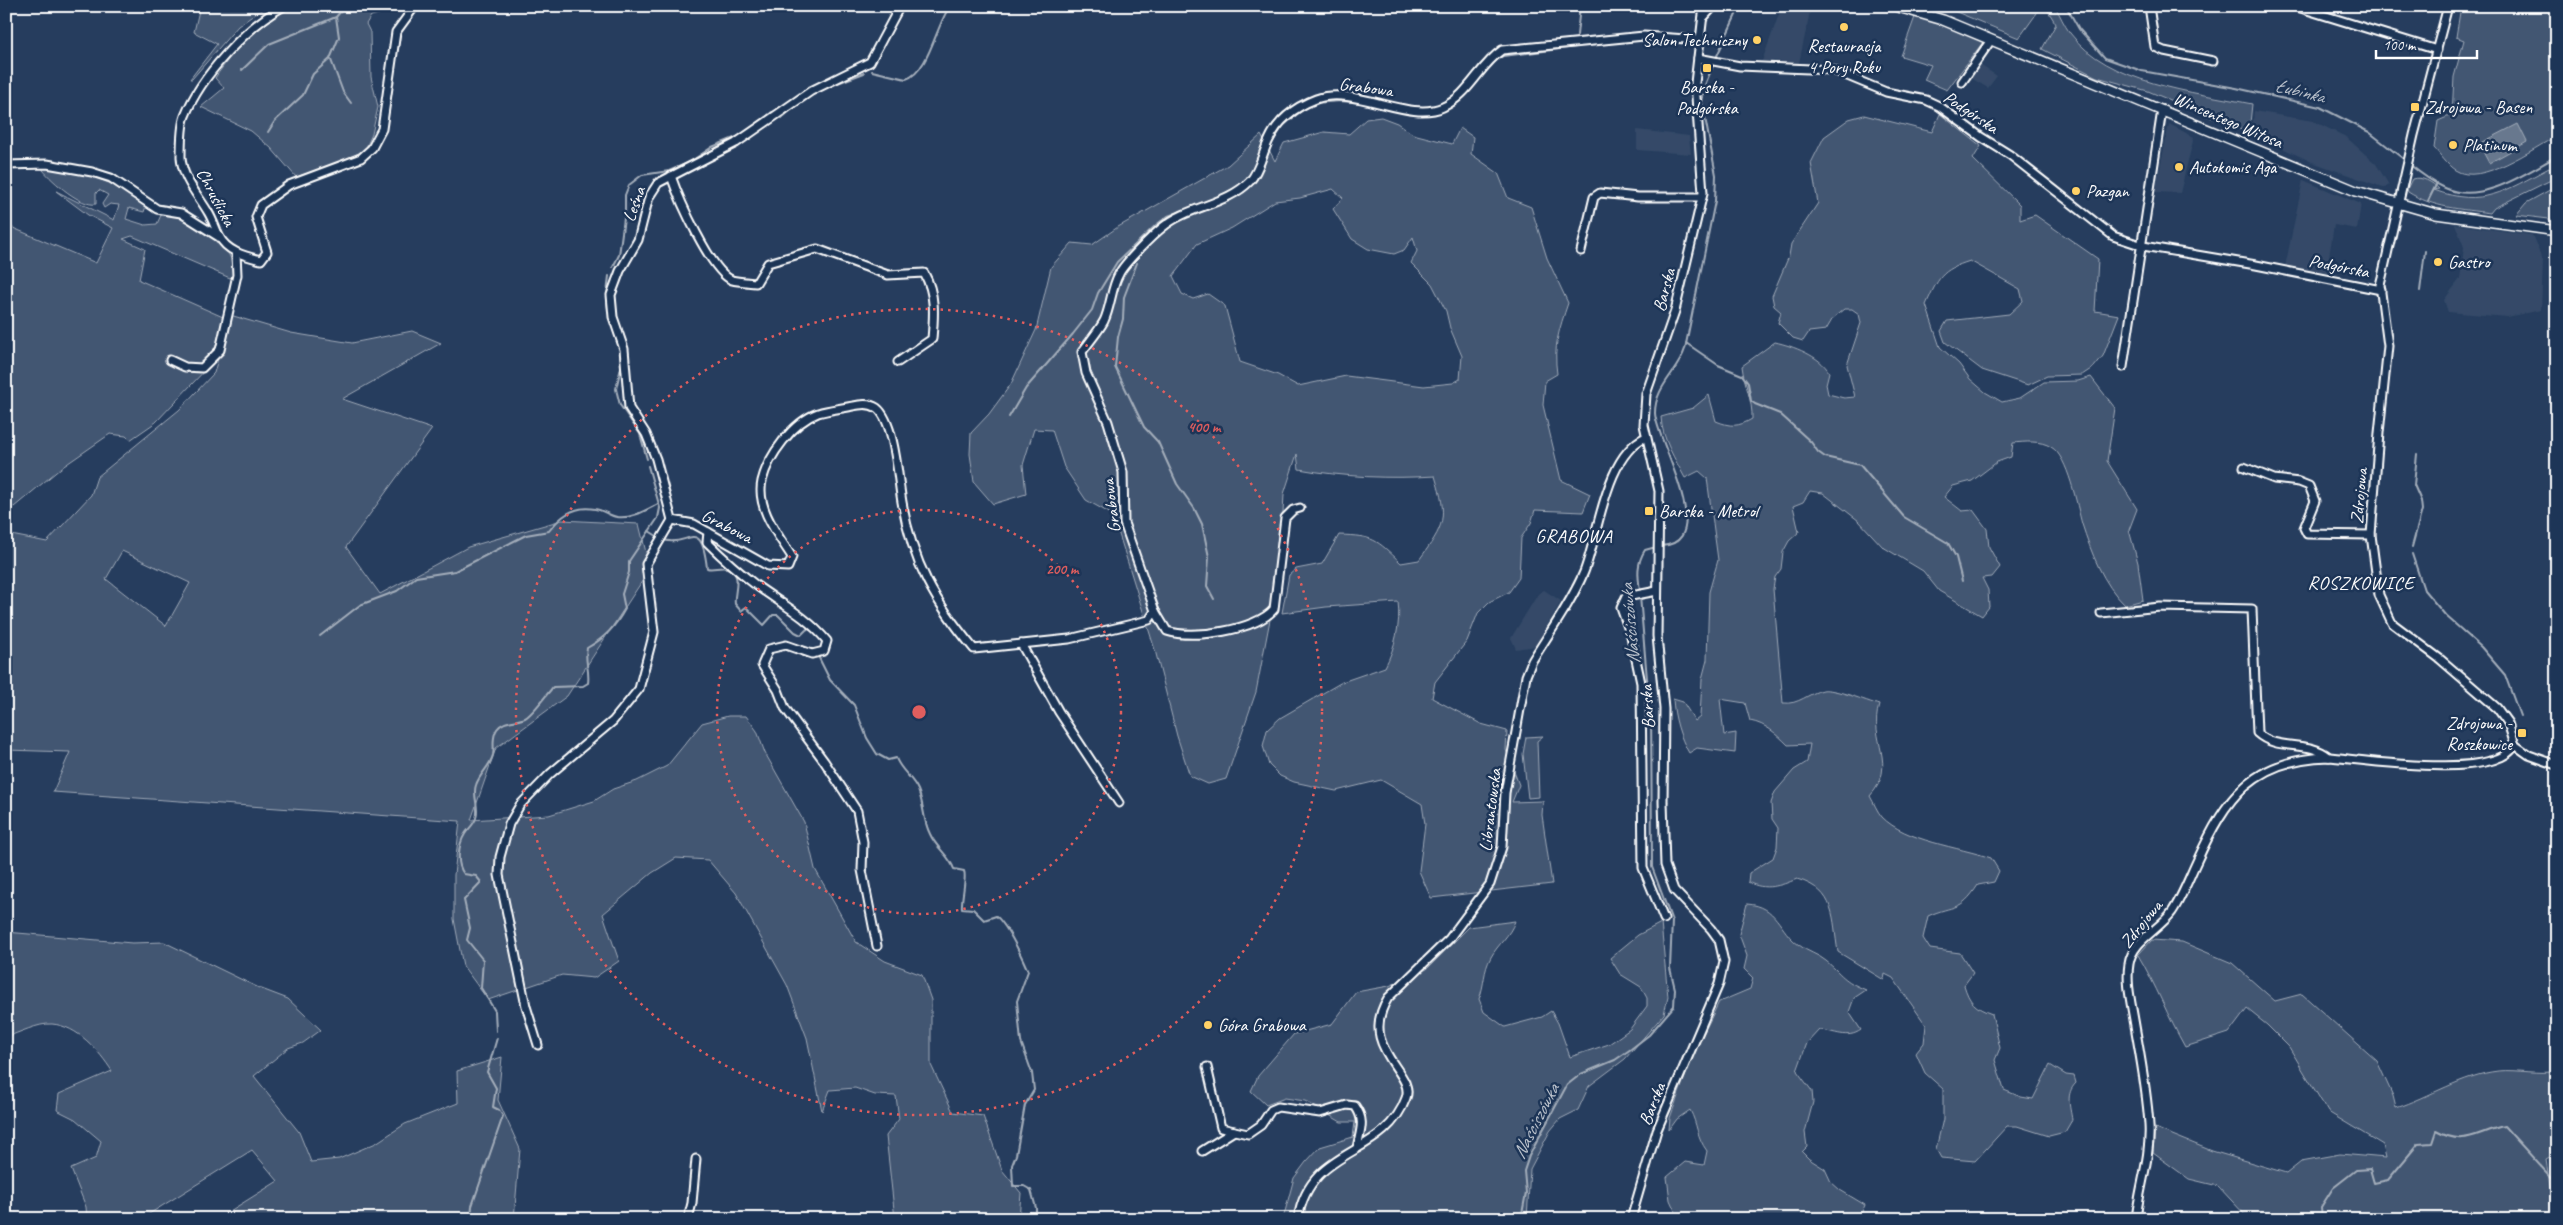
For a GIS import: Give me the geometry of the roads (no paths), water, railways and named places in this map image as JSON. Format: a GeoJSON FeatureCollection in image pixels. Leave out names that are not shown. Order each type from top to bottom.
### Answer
{"type":"FeatureCollection","features":[{"type":"Feature","properties":{"kind":"main road","name":"Wincentego Witosa"},"geometry":{"type":"LineString","coordinates":[[1895,6],[1943,20],[2356,191],[2436,214],[2557,231]]}},
{"type":"Feature","properties":{"kind":"street","name":"Chruślicka"},"geometry":{"type":"LineString","coordinates":[[284,6],[253,26],[234,46],[193,99],[184,117],[181,158],[186,178],[215,223],[219,237],[236,253],[261,260],[267,252],[256,217],[261,205],[289,185],[361,158],[372,148],[382,129],[396,32],[415,6]]}},
{"type":"Feature","properties":{"kind":"street","name":"Leśna"},"geometry":{"type":"LineString","coordinates":[[674,521],[656,460],[646,434],[629,408],[624,349],[613,317],[611,295],[620,271],[638,240],[649,198],[658,183],[736,143],[811,90],[870,62],[900,6]]}},
{"type":"Feature","properties":{"kind":"street","name":"Barska"},"geometry":{"type":"LineString","coordinates":[[1631,1219],[1657,1130],[1719,984],[1724,967],[1722,947],[1716,935],[1674,890],[1665,865],[1663,802],[1664,709],[1657,648],[1659,491],[1644,425],[1646,394],[1675,311],[1702,197],[1703,169],[1695,100],[1704,6]]}},
{"type":"Feature","properties":{"kind":"street"},"geometry":{"type":"LineString","coordinates":[[1702,18],[1714,6]]}},
{"type":"Feature","properties":{"kind":"street"},"geometry":{"type":"LineString","coordinates":[[2150,6],[2155,47],[2164,51],[2213,61]]}},
{"type":"Feature","properties":{"kind":"street"},"geometry":{"type":"LineString","coordinates":[[2294,6],[2437,50]]}},
{"type":"Feature","properties":{"kind":"street","name":"Zdrojowa"},"geometry":{"type":"LineString","coordinates":[[2136,1219],[2150,1127],[2130,991],[2129,964],[2132,953],[2172,912],[2224,808],[2260,774],[2281,764],[2329,757],[2434,766],[2473,765],[2498,759],[2511,751],[2515,744],[2508,723],[2497,708],[2440,658],[2392,623],[2379,595],[2371,535],[2378,433],[2388,346],[2381,290],[2383,270],[2397,204],[2448,6]]}},
{"type":"Feature","properties":{"kind":"street","name":"Grabowa"},"geometry":{"type":"LineString","coordinates":[[674,521],[694,524],[768,566],[788,567],[792,557],[774,528],[762,503],[762,482],[776,450],[795,427],[817,414],[866,404],[878,409],[888,422],[902,504],[919,568],[939,604],[974,649],[1069,639],[1148,620],[1155,611],[1124,523],[1123,472],[1108,422],[1086,373],[1082,352],[1104,320],[1119,273],[1173,220],[1239,190],[1249,182],[1256,172],[1269,140],[1280,123],[1300,106],[1318,98],[1342,96],[1415,111],[1431,111],[1442,107],[1459,96],[1492,56],[1502,50],[1644,36],[1700,40]]}},
{"type":"Feature","properties":{"kind":"street"},"geometry":{"type":"LineString","coordinates":[[1962,82],[1991,40]]}},
{"type":"Feature","properties":{"kind":"street","name":"Podgórska"},"geometry":{"type":"LineString","coordinates":[[1698,58],[1740,66],[1834,70],[1886,92],[1926,100],[1940,106],[1981,137],[2010,155],[2113,236],[2143,246],[2256,265],[2381,290]]}},
{"type":"Feature","properties":{"kind":"street"},"geometry":{"type":"LineString","coordinates":[[2123,366],[2143,246],[2162,110]]}},
{"type":"Feature","properties":{"kind":"street"},"geometry":{"type":"LineString","coordinates":[[6,165],[47,164],[92,172],[111,178],[157,209],[181,213],[219,237]]}},
{"type":"Feature","properties":{"kind":"street"},"geometry":{"type":"LineString","coordinates":[[671,176],[680,202],[719,271],[732,280],[756,283],[768,263],[817,250],[834,254],[856,265],[888,274],[924,273],[932,286],[934,314],[932,339],[898,362]]}},
{"type":"Feature","properties":{"kind":"street"},"geometry":{"type":"LineString","coordinates":[[1581,251],[1594,197],[1600,193],[1646,197],[1702,197]]}},
{"type":"Feature","properties":{"kind":"street"},"geometry":{"type":"LineString","coordinates":[[170,360],[185,367],[202,368],[220,350],[237,275],[236,253]]}},
{"type":"Feature","properties":{"kind":"street","name":"Librantowska"},"geometry":{"type":"LineString","coordinates":[[1298,1219],[1301,1203],[1308,1187],[1319,1173],[1357,1148],[1373,1140],[1398,1114],[1406,1098],[1408,1088],[1406,1081],[1389,1060],[1382,1041],[1379,1018],[1382,1007],[1388,998],[1449,939],[1490,884],[1502,846],[1505,793],[1526,676],[1532,661],[1583,573],[1610,482],[1632,446],[1646,438]]}},
{"type":"Feature","properties":{"kind":"street"},"geometry":{"type":"LineString","coordinates":[[2244,467],[2274,479],[2299,482],[2309,486],[2315,501],[2304,528],[2307,534],[2371,535]]}},
{"type":"Feature","properties":{"kind":"street"},"geometry":{"type":"LineString","coordinates":[[1155,611],[1166,631],[1183,635],[1235,629],[1262,620],[1274,609],[1286,518],[1292,510],[1300,508]]}},
{"type":"Feature","properties":{"kind":"street"},"geometry":{"type":"LineString","coordinates":[[538,1044],[526,1006],[499,875],[500,857],[509,824],[520,805],[550,774],[613,721],[639,689],[654,632],[646,564],[674,521]]}},
{"type":"Feature","properties":{"kind":"street"},"geometry":{"type":"LineString","coordinates":[[708,532],[707,542],[720,555],[756,585],[808,621],[827,641],[824,651],[812,654],[786,645],[769,650],[762,665],[778,690],[784,708],[824,761],[857,811],[863,842],[862,870],[877,946]]}},
{"type":"Feature","properties":{"kind":"street"},"geometry":{"type":"LineString","coordinates":[[1657,591],[1626,597],[1621,608],[1631,636],[1641,683],[1643,868],[1664,918]]}},
{"type":"Feature","properties":{"kind":"street","name":"Zdrojowa"},"geometry":{"type":"LineString","coordinates":[[2102,613],[2160,607],[2252,609],[2257,732],[2270,741],[2319,749],[2329,757]]}},
{"type":"Feature","properties":{"kind":"street"},"geometry":{"type":"LineString","coordinates":[[1021,644],[1059,712],[1119,803]]}},
{"type":"Feature","properties":{"kind":"street"},"geometry":{"type":"LineString","coordinates":[[2515,744],[2529,755],[2557,765]]}},
{"type":"Feature","properties":{"kind":"street"},"geometry":{"type":"LineString","coordinates":[[1207,1067],[1221,1128],[1248,1134],[1261,1125],[1271,1110],[1278,1107],[1320,1113],[1347,1105],[1355,1106],[1362,1115],[1363,1125],[1357,1148]]}},
{"type":"Feature","properties":{"kind":"street"},"geometry":{"type":"LineString","coordinates":[[1202,1152],[1234,1131]]}},
{"type":"Feature","properties":{"kind":"street"},"geometry":{"type":"LineString","coordinates":[[688,1219],[692,1204],[696,1159]]}},
{"type":"Feature","properties":{"kind":"waterway"},"geometry":{"type":"LineString","coordinates":[[268,132],[275,121],[303,95],[313,74],[330,59],[339,37],[336,17],[345,6]]}},
{"type":"Feature","properties":{"kind":"waterway"},"geometry":{"type":"LineString","coordinates":[[872,71],[906,79],[914,75],[926,58],[950,6]]}},
{"type":"Feature","properties":{"kind":"waterway"},"geometry":{"type":"LineString","coordinates":[[1577,35],[1580,6]]}},
{"type":"Feature","properties":{"kind":"waterway","name":"Naściszówka"},"geometry":{"type":"LineString","coordinates":[[1716,58],[1740,6]]}},
{"type":"Feature","properties":{"kind":"waterway","name":"Łubinka"},"geometry":{"type":"LineString","coordinates":[[2066,6],[2079,29],[2105,58],[2142,71],[2236,88],[2320,107],[2369,132],[2406,161]]}},
{"type":"Feature","properties":{"kind":"waterway"},"geometry":{"type":"LineString","coordinates":[[242,70],[269,44],[336,17]]}},
{"type":"Feature","properties":{"kind":"waterway"},"geometry":{"type":"LineString","coordinates":[[1471,88],[1492,63],[1503,56],[1576,47]]}},
{"type":"Feature","properties":{"kind":"waterway"},"geometry":{"type":"LineString","coordinates":[[331,60],[343,92],[351,103]]}},
{"type":"Feature","properties":{"kind":"waterway","name":"Naściszówka"},"geometry":{"type":"LineString","coordinates":[[1661,546],[1678,540],[1685,528],[1685,509],[1680,488],[1655,413],[1659,395],[1685,349],[1715,201],[1716,175],[1702,102],[1705,85],[1714,63]]}},
{"type":"Feature","properties":{"kind":"waterway"},"geometry":{"type":"LineString","coordinates":[[822,89],[864,73]]}},
{"type":"Feature","properties":{"kind":"waterway"},"geometry":{"type":"LineString","coordinates":[[1314,103],[1341,101],[1362,103]]}},
{"type":"Feature","properties":{"kind":"waterway"},"geometry":{"type":"LineString","coordinates":[[1420,114],[1440,113],[1457,102]]}},
{"type":"Feature","properties":{"kind":"waterway"},"geometry":{"type":"LineString","coordinates":[[782,118],[795,106]]}},
{"type":"Feature","properties":{"kind":"waterway"},"geometry":{"type":"LineString","coordinates":[[1270,146],[1283,126],[1306,107]]}},
{"type":"Feature","properties":{"kind":"waterway"},"geometry":{"type":"LineString","coordinates":[[756,125],[772,112]]}},
{"type":"Feature","properties":{"kind":"waterway"},"geometry":{"type":"LineString","coordinates":[[613,267],[619,255],[625,211],[625,195],[629,185],[642,175],[669,171],[690,162],[712,147],[744,134]]}},
{"type":"Feature","properties":{"kind":"waterway","name":"Łubinka"},"geometry":{"type":"LineString","coordinates":[[2409,164],[2445,188],[2473,193],[2503,185],[2557,156]]}},
{"type":"Feature","properties":{"kind":"waterway"},"geometry":{"type":"LineString","coordinates":[[2428,201],[2437,183]]}},
{"type":"Feature","properties":{"kind":"waterway"},"geometry":{"type":"LineString","coordinates":[[1194,207],[1233,190]]}},
{"type":"Feature","properties":{"kind":"waterway"},"geometry":{"type":"LineString","coordinates":[[1009,417],[1026,388],[1092,310],[1098,293],[1117,262],[1156,225],[1168,216],[1185,210]]}},
{"type":"Feature","properties":{"kind":"waterway"},"geometry":{"type":"LineString","coordinates":[[2420,291],[2425,251]]}},
{"type":"Feature","properties":{"kind":"waterway"},"geometry":{"type":"LineString","coordinates":[[1137,263],[1124,297],[1123,319],[1118,337],[1115,367],[1144,427],[1158,442],[1177,484],[1194,508],[1202,524],[1209,557],[1207,586],[1214,599]]}},
{"type":"Feature","properties":{"kind":"waterway"},"geometry":{"type":"LineString","coordinates":[[609,276],[608,305],[615,333]]}},
{"type":"Feature","properties":{"kind":"waterway"},"geometry":{"type":"LineString","coordinates":[[1686,343],[1718,365],[1742,375],[1748,383],[1751,401],[1780,414],[1825,457],[1860,465],[1904,517],[1948,543],[1956,557],[1962,581]]}},
{"type":"Feature","properties":{"kind":"waterway"},"geometry":{"type":"LineString","coordinates":[[619,345],[622,363],[616,389],[620,405],[640,434],[647,459]]}},
{"type":"Feature","properties":{"kind":"waterway"},"geometry":{"type":"LineString","coordinates":[[2412,547],[2422,510],[2421,501],[2414,485],[2417,454]]}},
{"type":"Feature","properties":{"kind":"waterway"},"geometry":{"type":"LineString","coordinates":[[496,1031],[495,1011],[481,988],[483,960],[467,940],[470,928],[464,900],[481,882],[476,876],[464,874],[459,860],[459,849],[463,838],[474,823],[477,814],[476,785],[492,759],[494,736],[500,726],[528,716],[553,687],[583,686],[588,683],[587,648],[609,632],[625,609],[622,594],[629,572],[629,561],[658,518],[660,508],[648,466]]}},
{"type":"Feature","properties":{"kind":"waterway"},"geometry":{"type":"LineString","coordinates":[[320,636],[360,605],[397,591],[416,577],[455,571],[526,535],[549,531],[563,516],[575,510],[588,508],[614,516],[628,517],[639,514],[658,504]]}},
{"type":"Feature","properties":{"kind":"waterway"},"geometry":{"type":"LineString","coordinates":[[649,531],[657,536]]}},
{"type":"Feature","properties":{"kind":"waterway"},"geometry":{"type":"LineString","coordinates":[[664,540],[697,538],[701,542],[707,568],[727,568],[732,571],[735,574],[737,584],[735,604],[741,611],[746,607],[764,625],[773,615],[778,615],[795,632],[801,635],[807,629],[814,631]]}},
{"type":"Feature","properties":{"kind":"waterway","name":"Naściszówka"},"geometry":{"type":"LineString","coordinates":[[1640,591],[1638,575],[1640,560],[1645,550],[1656,547]]}},
{"type":"Feature","properties":{"kind":"waterway"},"geometry":{"type":"LineString","coordinates":[[2412,554],[2424,590],[2446,616],[2481,647],[2505,675],[2520,716]]}},
{"type":"Feature","properties":{"kind":"waterway","name":"Naściszówka"},"geometry":{"type":"LineString","coordinates":[[1521,1219],[1526,1193],[1524,1171],[1529,1156],[1567,1085],[1581,1074],[1615,1060],[1631,1049],[1649,1035],[1674,1006],[1675,989],[1670,968],[1672,921],[1652,867],[1651,698],[1647,679],[1640,596]]}},
{"type":"Feature","properties":{"kind":"waterway"},"geometry":{"type":"LineString","coordinates":[[820,649],[823,645],[821,638]]}},
{"type":"Feature","properties":{"kind":"waterway"},"geometry":{"type":"LineString","coordinates":[[818,656],[830,680],[854,705],[867,738],[877,754],[888,760],[896,758],[916,786],[920,795],[926,824],[933,839],[954,869],[964,871],[962,908],[973,909],[984,920],[996,916],[1010,934],[1028,971],[1017,1001],[1021,1042],[1032,1073],[1034,1090],[1025,1105],[1016,1155],[1012,1165],[1013,1186],[1024,1186],[1031,1190],[1036,1208],[1036,1219]]}},
{"type":"Feature","properties":{"kind":"waterway"},"geometry":{"type":"LineString","coordinates":[[471,1219],[472,1206],[503,1116],[499,1110],[493,1107],[496,1088],[487,1072],[497,1038]]}},
{"type":"Feature","properties":{"kind":"waterway"},"geometry":{"type":"LineString","coordinates":[[2322,1219],[2321,1207],[2333,1188],[2356,1170],[2370,1169],[2374,1183],[2388,1180],[2418,1144],[2432,1143],[2436,1131],[2446,1136],[2463,1138],[2504,1126],[2557,1184]]}},
{"type":"Feature","properties":{"kind":"place","name":"Restauracja 4 Pory Roku"},"geometry":{"type":"Point","coordinates":[1844,27]}},
{"type":"Feature","properties":{"kind":"place","name":"Salon Techniczny"},"geometry":{"type":"Point","coordinates":[1757,40]}},
{"type":"Feature","properties":{"kind":"place","name":"Barska - Podgórska"},"geometry":{"type":"Point","coordinates":[1707,68]}},
{"type":"Feature","properties":{"kind":"place","name":"Zdrojowa - Basen"},"geometry":{"type":"Point","coordinates":[2415,107]}},
{"type":"Feature","properties":{"kind":"place","name":"Platinum"},"geometry":{"type":"Point","coordinates":[2453,145]}},
{"type":"Feature","properties":{"kind":"place","name":"Autokomis Aga"},"geometry":{"type":"Point","coordinates":[2179,167]}},
{"type":"Feature","properties":{"kind":"place","name":"Pazgan"},"geometry":{"type":"Point","coordinates":[2076,191]}},
{"type":"Feature","properties":{"kind":"place","name":"Gastro"},"geometry":{"type":"Point","coordinates":[2438,262]}},
{"type":"Feature","properties":{"kind":"place","name":"Barska - Metrol"},"geometry":{"type":"Point","coordinates":[1649,511]}},
{"type":"Feature","properties":{"kind":"place","name":"Zdrojowa - Roszkowice"},"geometry":{"type":"Point","coordinates":[2522,733]}},
{"type":"Feature","properties":{"kind":"place","name":"Góra Grabowa"},"geometry":{"type":"Point","coordinates":[1208,1025]}},
{"type":"Feature","properties":{"kind":"district","name":"GRABOWA"},"geometry":{"type":"Point","coordinates":[1574,535]}},
{"type":"Feature","properties":{"kind":"district","name":"ROSZKOWICE"},"geometry":{"type":"Point","coordinates":[2361,582]}}]}
